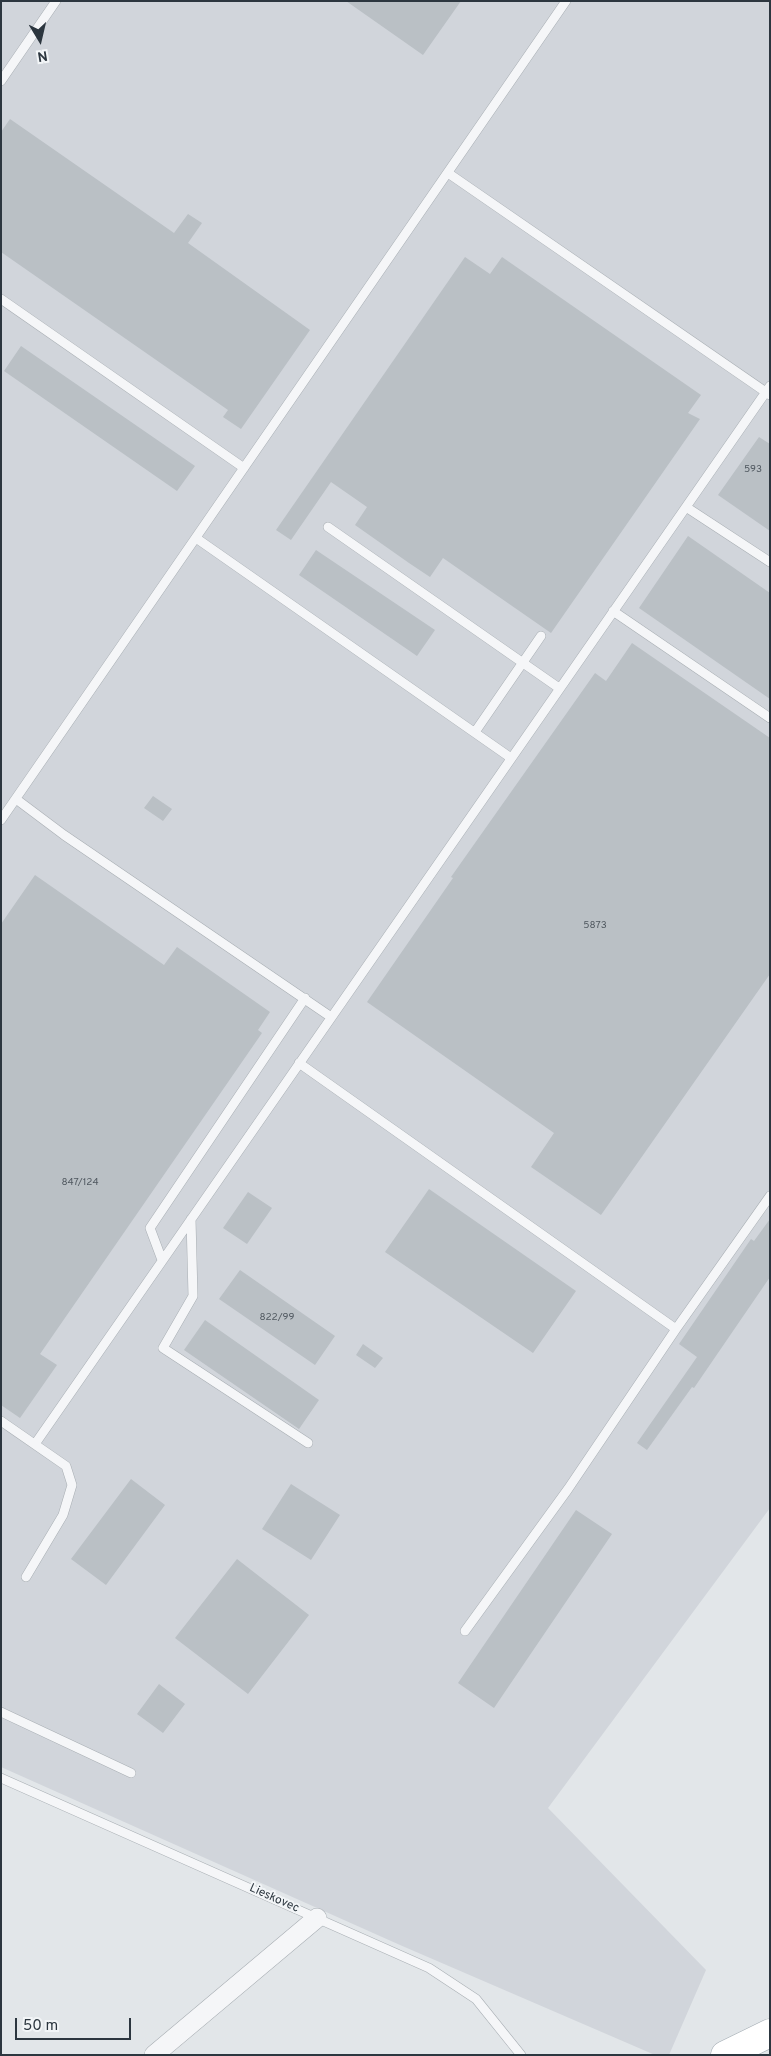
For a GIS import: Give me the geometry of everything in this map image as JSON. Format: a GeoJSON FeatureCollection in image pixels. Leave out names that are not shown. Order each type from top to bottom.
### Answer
{"type":"FeatureCollection","features":[{"type":"Feature","properties":{"kind":"main road"},"geometry":{"type":"LineString","coordinates":[[725,2055],[770,2033]]}},
{"type":"Feature","properties":{"kind":"street"},"geometry":{"type":"LineString","coordinates":[[154,2055],[317,1918]]}},
{"type":"Feature","properties":{"kind":"lane"},"geometry":{"type":"LineString","coordinates":[[1,81],[56,1]]}},
{"type":"Feature","properties":{"kind":"lane"},"geometry":{"type":"LineString","coordinates":[[1,820],[566,1]]}},
{"type":"Feature","properties":{"kind":"lane"},"geometry":{"type":"LineString","coordinates":[[34,1444],[559,688],[768,391],[448,173]]}},
{"type":"Feature","properties":{"kind":"lane"},"geometry":{"type":"LineString","coordinates":[[1,299],[244,468]]}},
{"type":"Feature","properties":{"kind":"lane"},"geometry":{"type":"LineString","coordinates":[[686,507],[770,562]]}},
{"type":"Feature","properties":{"kind":"lane"},"geometry":{"type":"LineString","coordinates":[[328,526],[559,688]]}},
{"type":"Feature","properties":{"kind":"lane"},"geometry":{"type":"LineString","coordinates":[[196,538],[511,758]]}},
{"type":"Feature","properties":{"kind":"lane"},"geometry":{"type":"LineString","coordinates":[[613,611],[770,718]]}},
{"type":"Feature","properties":{"kind":"lane"},"geometry":{"type":"LineString","coordinates":[[475,732],[541,636]]}},
{"type":"Feature","properties":{"kind":"lane"},"geometry":{"type":"LineString","coordinates":[[16,799],[64,835],[331,1017]]}},
{"type":"Feature","properties":{"kind":"lane"},"geometry":{"type":"LineString","coordinates":[[162,1260],[150,1228],[305,998]]}},
{"type":"Feature","properties":{"kind":"lane"},"geometry":{"type":"LineString","coordinates":[[299,1062],[676,1329]]}},
{"type":"Feature","properties":{"kind":"lane"},"geometry":{"type":"LineString","coordinates":[[465,1631],[568,1489],[676,1329],[770,1196]]}},
{"type":"Feature","properties":{"kind":"lane"},"geometry":{"type":"LineString","coordinates":[[191,1219],[193,1296],[163,1348],[308,1443]]}},
{"type":"Feature","properties":{"kind":"lane"},"geometry":{"type":"LineString","coordinates":[[1,1421],[66,1466],[72,1485],[63,1515],[26,1577]]}},
{"type":"Feature","properties":{"kind":"lane"},"geometry":{"type":"LineString","coordinates":[[1,1712],[130,1773]]}},
{"type":"Feature","properties":{"kind":"lane","name":"Lieskovec"},"geometry":{"type":"LineString","coordinates":[[1,1778],[429,1968],[476,1999],[521,2055]]}},
{"type":"Feature","properties":{"kind":"shaded area"},"geometry":{"type":"Polygon","coordinates":[[[1,1],[770,1],[770,1508],[548,1808],[706,1970],[669,2055],[655,2055],[400,1945],[1,1767],[1,1]]]}},
{"type":"Feature","properties":{"kind":"building"},"geometry":{"type":"Polygon","coordinates":[[[346,1],[461,1],[423,55],[346,1]]]}},
{"type":"Feature","properties":{"kind":"building"},"geometry":{"type":"Polygon","coordinates":[[[10,119],[174,233],[188,214],[202,223],[188,243],[310,330],[241,429],[223,417],[228,410],[1,252],[1,132],[10,119]]]}},
{"type":"Feature","properties":{"kind":"building"},"geometry":{"type":"Polygon","coordinates":[[[465,257],[490,274],[502,257],[701,395],[688,413],[700,419],[551,633],[443,558],[430,577],[409,563],[355,525],[367,507],[331,482],[291,540],[276,530],[465,257]]]}},
{"type":"Feature","properties":{"kind":"building"},"geometry":{"type":"Polygon","coordinates":[[[21,346],[195,466],[177,491],[4,371],[21,346]]]}},
{"type":"Feature","properties":{"kind":"building"},"geometry":{"type":"Polygon","coordinates":[[[759,437],[770,444],[770,531],[718,495],[759,437]]]}},
{"type":"Feature","properties":{"kind":"building"},"geometry":{"type":"Polygon","coordinates":[[[688,536],[770,593],[770,699],[639,608],[688,536]]]}},
{"type":"Feature","properties":{"kind":"building"},"geometry":{"type":"Polygon","coordinates":[[[316,550],[435,630],[417,656],[299,575],[316,550]]]}},
{"type":"Feature","properties":{"kind":"building"},"geometry":{"type":"Polygon","coordinates":[[[632,643],[770,738],[770,974],[601,1215],[531,1167],[554,1133],[367,1002],[453,878],[451,877],[595,673],[606,681],[632,643]]]}},
{"type":"Feature","properties":{"kind":"building"},"geometry":{"type":"Polygon","coordinates":[[[153,796],[172,809],[163,821],[144,808],[153,796]]]}},
{"type":"Feature","properties":{"kind":"building"},"geometry":{"type":"Polygon","coordinates":[[[35,875],[164,965],[177,947],[270,1012],[258,1030],[262,1033],[40,1354],[57,1365],[20,1418],[1,1405],[1,924],[35,875]]]}},
{"type":"Feature","properties":{"kind":"building"},"geometry":{"type":"Polygon","coordinates":[[[429,1189],[576,1291],[533,1353],[385,1252],[429,1189]]]}},
{"type":"Feature","properties":{"kind":"building"},"geometry":{"type":"Polygon","coordinates":[[[248,1192],[272,1208],[247,1244],[223,1228],[248,1192]]]}},
{"type":"Feature","properties":{"kind":"building"},"geometry":{"type":"Polygon","coordinates":[[[770,1219],[770,1277],[694,1388],[692,1387],[647,1450],[637,1443],[697,1357],[679,1344],[751,1239],[754,1241],[770,1219]]]}},
{"type":"Feature","properties":{"kind":"building"},"geometry":{"type":"Polygon","coordinates":[[[240,1270],[335,1336],[315,1365],[219,1299],[240,1270]]]}},
{"type":"Feature","properties":{"kind":"building"},"geometry":{"type":"Polygon","coordinates":[[[205,1320],[319,1400],[299,1429],[184,1350],[205,1320]]]}},
{"type":"Feature","properties":{"kind":"building"},"geometry":{"type":"Polygon","coordinates":[[[363,1344],[383,1358],[375,1368],[356,1355],[363,1344]]]}},
{"type":"Feature","properties":{"kind":"building"},"geometry":{"type":"Polygon","coordinates":[[[131,1479],[165,1505],[106,1585],[71,1559],[131,1479]]]}},
{"type":"Feature","properties":{"kind":"building"},"geometry":{"type":"Polygon","coordinates":[[[291,1484],[340,1515],[311,1560],[262,1529],[291,1484]]]}},
{"type":"Feature","properties":{"kind":"building"},"geometry":{"type":"Polygon","coordinates":[[[576,1510],[612,1534],[494,1708],[458,1683],[576,1510]]]}},
{"type":"Feature","properties":{"kind":"building"},"geometry":{"type":"Polygon","coordinates":[[[237,1559],[309,1615],[248,1694],[175,1638],[237,1559]]]}},
{"type":"Feature","properties":{"kind":"building"},"geometry":{"type":"Polygon","coordinates":[[[159,1684],[185,1704],[163,1733],[137,1714],[159,1684]]]}}]}
